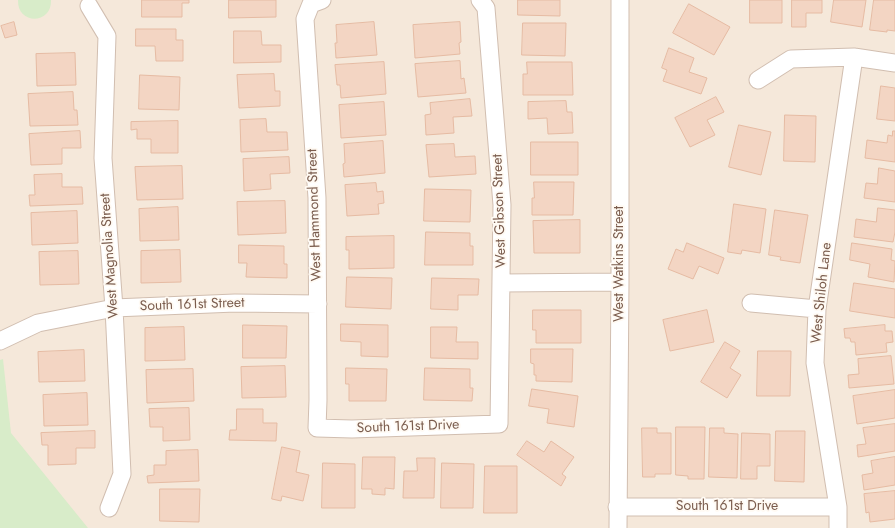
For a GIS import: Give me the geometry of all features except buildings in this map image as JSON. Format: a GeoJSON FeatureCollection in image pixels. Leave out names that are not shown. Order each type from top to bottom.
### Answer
{"type":"FeatureCollection","features":[{"type":"Feature","properties":{"kind":"street","name":"West Gibson Street"},"geometry":{"type":"LineString","coordinates":[[480,0],[486,8],[502,205],[499,424]]}},
{"type":"Feature","properties":{"kind":"street","name":"West Watkins Street"},"geometry":{"type":"LineString","coordinates":[[618,528],[620,0]]}},
{"type":"Feature","properties":{"kind":"street","name":"West Hammond Street"},"geometry":{"type":"LineString","coordinates":[[316,428],[318,304],[317,198],[305,19],[317,2]]}},
{"type":"Feature","properties":{"kind":"street","name":"West Magnolia Street"},"geometry":{"type":"LineString","coordinates":[[89,6],[108,36],[103,158],[114,308],[122,474],[109,508]]}},
{"type":"Feature","properties":{"kind":"street"},"geometry":{"type":"LineString","coordinates":[[758,80],[791,59],[854,57],[895,62]]}},
{"type":"Feature","properties":{"kind":"street","name":"West Shiloh Lane"},"geometry":{"type":"LineString","coordinates":[[838,528],[838,507],[815,363],[817,309],[854,57]]}},
{"type":"Feature","properties":{"kind":"street"},"geometry":{"type":"LineString","coordinates":[[502,282],[620,282]]}},
{"type":"Feature","properties":{"kind":"street","name":"South 161st Street"},"geometry":{"type":"LineString","coordinates":[[0,341],[38,323],[114,308],[235,303],[318,304]]}},
{"type":"Feature","properties":{"kind":"street"},"geometry":{"type":"LineString","coordinates":[[751,303],[817,309]]}},
{"type":"Feature","properties":{"kind":"street","name":"South 161st Drive"},"geometry":{"type":"LineString","coordinates":[[316,428],[352,429],[499,424]]}},
{"type":"Feature","properties":{"kind":"street","name":"South 161st Drive"},"geometry":{"type":"LineString","coordinates":[[617,506],[838,507]]}},
{"type":"Feature","properties":{"kind":"shaded area"},"geometry":{"type":"Polygon","coordinates":[[[0,0],[895,0],[895,528],[0,528],[0,0]]]}},
{"type":"Feature","properties":{"kind":"green space"},"geometry":{"type":"Polygon","coordinates":[[[18,0],[51,0],[50,8],[46,14],[41,18],[34,19],[28,18],[23,14],[19,8],[18,0]]]}},
{"type":"Feature","properties":{"kind":"green space"},"geometry":{"type":"Polygon","coordinates":[[[3,359],[11,433],[88,528],[0,528],[0,360],[3,359]]]}}]}
